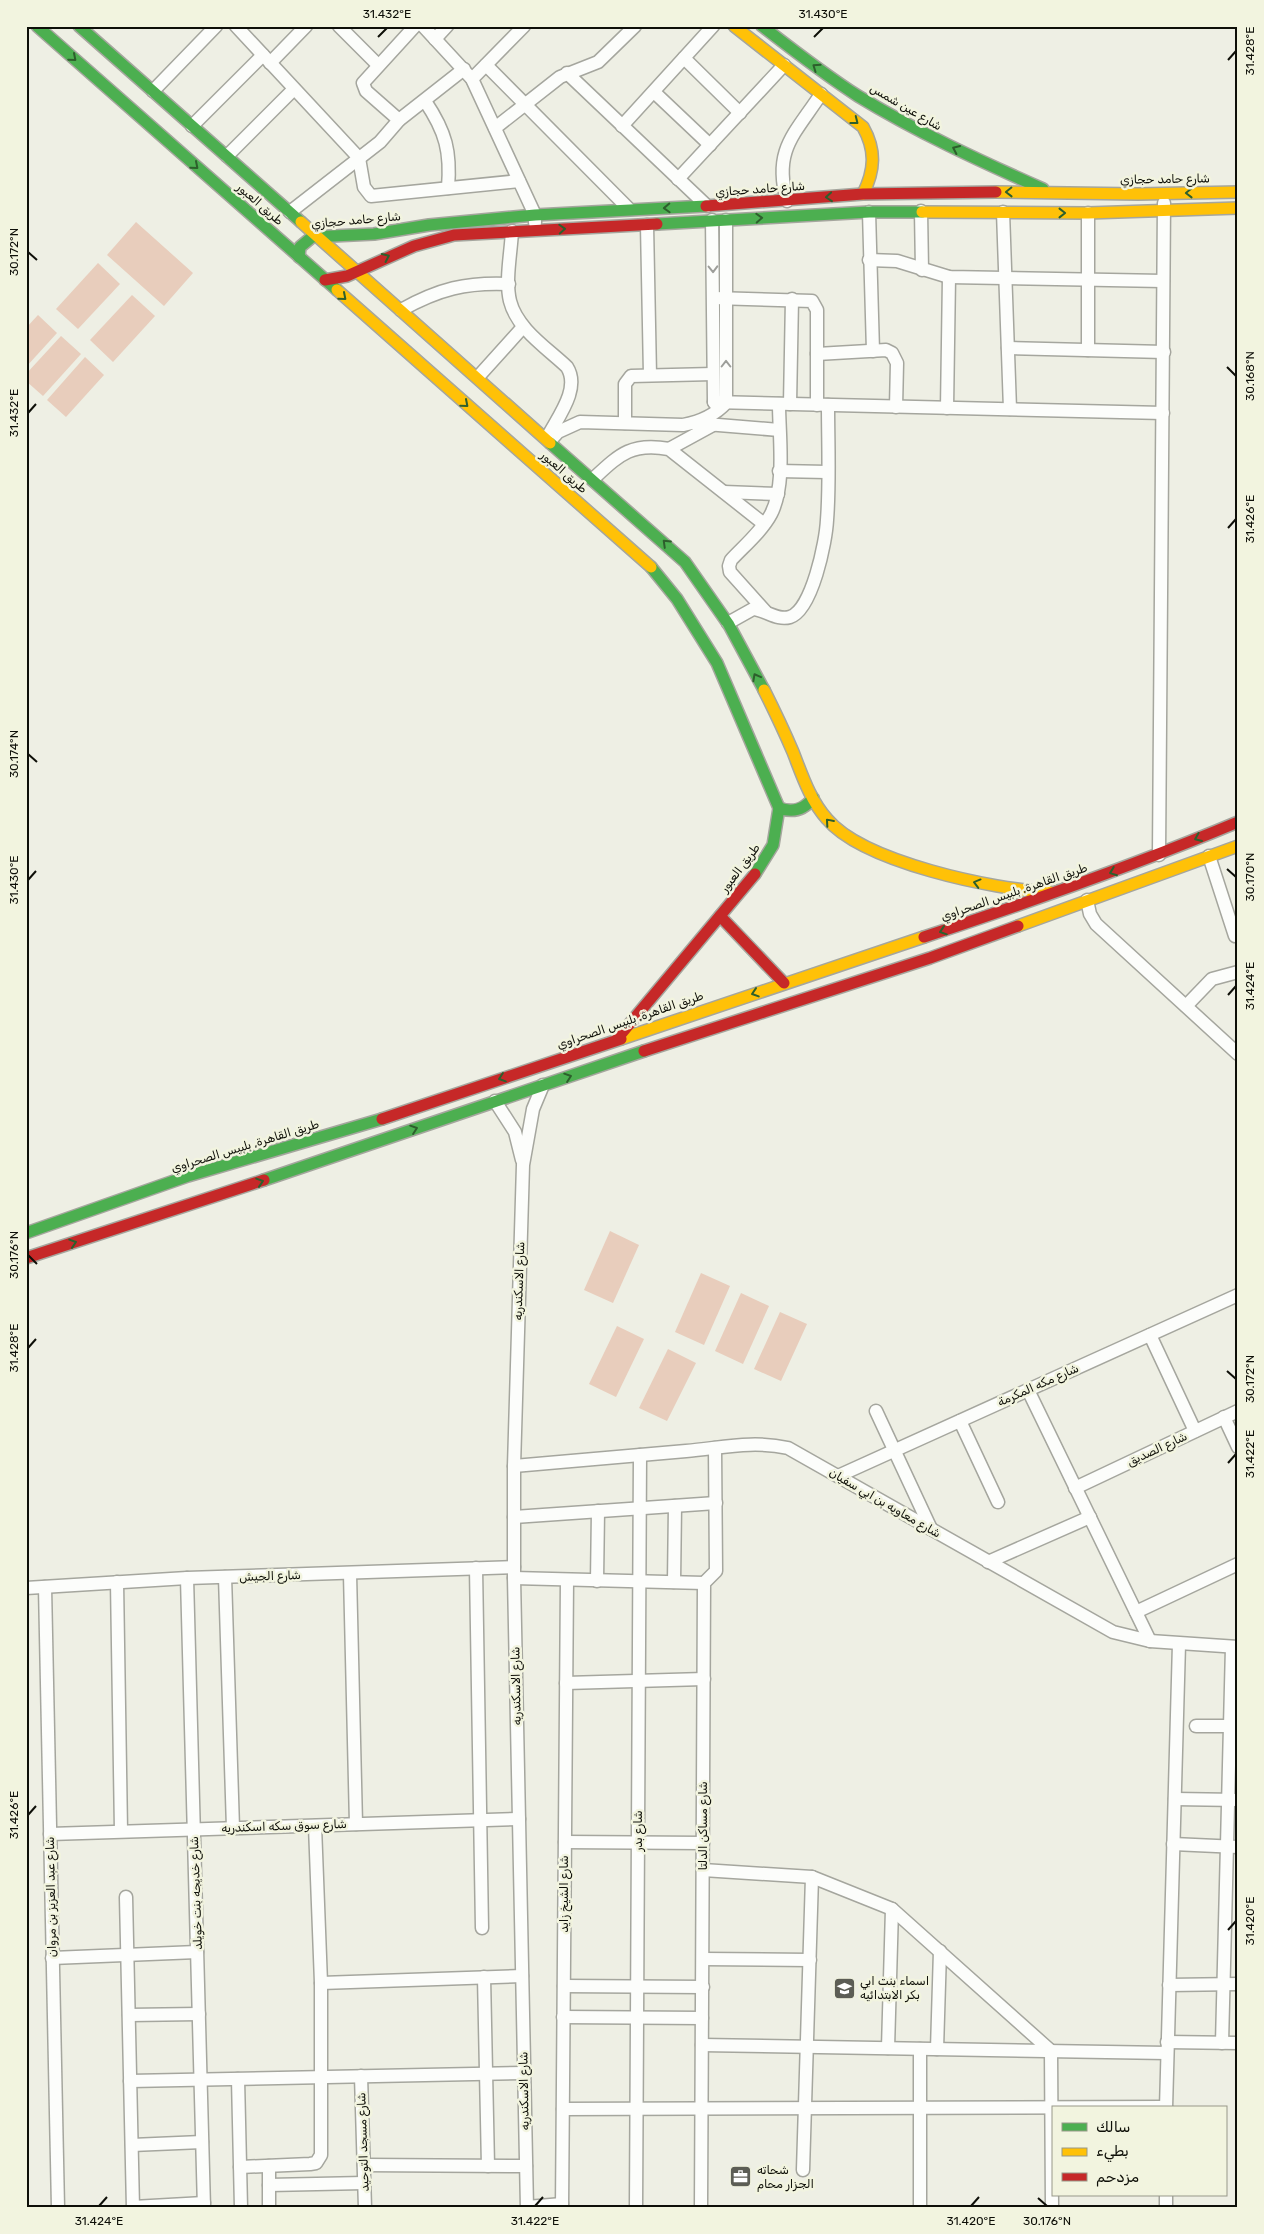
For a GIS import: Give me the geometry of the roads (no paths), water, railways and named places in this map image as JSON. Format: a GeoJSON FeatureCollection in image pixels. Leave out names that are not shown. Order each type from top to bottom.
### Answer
{"type":"FeatureCollection","features":[{"type":"Feature","properties":{"kind":"main road","name":"طريق العبور"},"geometry":{"type":"LineString","coordinates":[[37,26],[653,569],[677,598],[717,663],[779,808],[777,832],[769,855],[617,1039]]}},
{"type":"Feature","properties":{"kind":"main road","name":"طريق العبور"},"geometry":{"type":"LineString","coordinates":[[79,26],[685,562],[708,591],[728,623],[787,739],[813,798],[835,829],[850,840],[867,848],[984,885],[1009,890],[1060,892]]}},
{"type":"Feature","properties":{"kind":"main road"},"geometry":{"type":"LineString","coordinates":[[734,26],[863,127],[870,139],[874,152],[874,167],[870,181],[863,194]]}},
{"type":"Feature","properties":{"kind":"main road","name":"شارع عين شمس"},"geometry":{"type":"LineString","coordinates":[[762,26],[814,66],[872,104],[932,138],[1048,191]]}},
{"type":"Feature","properties":{"kind":"main road","name":"شارع حامد حجازي"},"geometry":{"type":"LineString","coordinates":[[299,258],[303,242],[318,236],[374,234],[429,225],[535,215],[787,201],[863,194],[1048,191],[1238,192]]}},
{"type":"Feature","properties":{"kind":"main road"},"geometry":{"type":"LineString","coordinates":[[325,280],[342,277],[358,271],[394,253],[454,235],[869,212],[1088,213],[1238,208]]}},
{"type":"Feature","properties":{"kind":"main road"},"geometry":{"type":"LineString","coordinates":[[779,808],[785,811],[799,811],[810,804],[813,798]]}},
{"type":"Feature","properties":{"kind":"main road","name":"طريق القاهرة, بلبيس الصحراوي"},"geometry":{"type":"LineString","coordinates":[[26,1258],[198,1202],[233,1176],[354,1128],[1060,892],[1159,855],[1238,822]]}},
{"type":"Feature","properties":{"kind":"main road","name":"طريق القاهرة, بلبيس الصحراوي"},"geometry":{"type":"LineString","coordinates":[[26,1233],[188,1176],[233,1176],[496,1101],[930,958],[1238,846]]}},
{"type":"Feature","properties":{"kind":"main road"},"geometry":{"type":"LineString","coordinates":[[720,916],[784,983]]}},
{"type":"Feature","properties":{"kind":"main road"},"geometry":{"type":"LineString","coordinates":[[188,1176],[200,1187],[198,1202]]}},
{"type":"Feature","properties":{"kind":"street"},"geometry":{"type":"LineString","coordinates":[[236,26],[359,158],[364,187],[371,196],[519,180]]}},
{"type":"Feature","properties":{"kind":"street"},"geometry":{"type":"LineString","coordinates":[[192,126],[266,59],[306,26]]}},
{"type":"Feature","properties":{"kind":"street"},"geometry":{"type":"LineString","coordinates":[[339,26],[378,65]]}},
{"type":"Feature","properties":{"kind":"street"},"geometry":{"type":"LineString","coordinates":[[399,120],[364,89],[364,80],[415,26]]}},
{"type":"Feature","properties":{"kind":"street"},"geometry":{"type":"LineString","coordinates":[[423,26],[468,74],[496,128],[535,215],[536,230]]}},
{"type":"Feature","properties":{"kind":"street"},"geometry":{"type":"LineString","coordinates":[[435,39],[447,26]]}},
{"type":"Feature","properties":{"kind":"street"},"geometry":{"type":"LineString","coordinates":[[290,212],[380,142],[399,120],[468,74],[486,65],[524,26]]}},
{"type":"Feature","properties":{"kind":"street"},"geometry":{"type":"LineString","coordinates":[[496,128],[567,73],[598,62],[635,26]]}},
{"type":"Feature","properties":{"kind":"street"},"geometry":{"type":"LineString","coordinates":[[622,126],[713,26]]}},
{"type":"Feature","properties":{"kind":"street"},"geometry":{"type":"LineString","coordinates":[[153,91],[209,29]]}},
{"type":"Feature","properties":{"kind":"street"},"geometry":{"type":"LineString","coordinates":[[684,58],[740,112]]}},
{"type":"Feature","properties":{"kind":"street"},"geometry":{"type":"LineString","coordinates":[[486,65],[629,209]]}},
{"type":"Feature","properties":{"kind":"street"},"geometry":{"type":"LineString","coordinates":[[678,179],[784,65]]}},
{"type":"Feature","properties":{"kind":"street"},"geometry":{"type":"LineString","coordinates":[[567,73],[707,206]]}},
{"type":"Feature","properties":{"kind":"street"},"geometry":{"type":"LineString","coordinates":[[227,156],[294,89]]}},
{"type":"Feature","properties":{"kind":"street"},"geometry":{"type":"LineString","coordinates":[[654,92],[710,145]]}},
{"type":"Feature","properties":{"kind":"street"},"geometry":{"type":"LineString","coordinates":[[787,201],[781,180],[782,162],[787,146],[821,94]]}},
{"type":"Feature","properties":{"kind":"street"},"geometry":{"type":"LineString","coordinates":[[424,102],[438,120],[447,142],[450,165],[448,188]]}},
{"type":"Feature","properties":{"kind":"street"},"geometry":{"type":"LineString","coordinates":[[1159,855],[1164,193]]}},
{"type":"Feature","properties":{"kind":"street"},"geometry":{"type":"LineString","coordinates":[[921,211],[922,270]]}},
{"type":"Feature","properties":{"kind":"street"},"geometry":{"type":"LineString","coordinates":[[869,212],[872,351]]}},
{"type":"Feature","properties":{"kind":"street"},"geometry":{"type":"LineString","coordinates":[[1003,212],[1010,409]]}},
{"type":"Feature","properties":{"kind":"street"},"geometry":{"type":"LineString","coordinates":[[1088,213],[1088,350]]}},
{"type":"Feature","properties":{"kind":"street"},"geometry":{"type":"LineString","coordinates":[[712,220],[720,298],[720,405]]}},
{"type":"Feature","properties":{"kind":"street"},"geometry":{"type":"LineString","coordinates":[[720,405],[713,374],[726,220]]}},
{"type":"Feature","properties":{"kind":"street"},"geometry":{"type":"LineString","coordinates":[[647,225],[650,375]]}},
{"type":"Feature","properties":{"kind":"street"},"geometry":{"type":"LineString","coordinates":[[512,231],[509,284],[510,300],[515,314],[523,327],[572,374],[571,391],[549,440]]}},
{"type":"Feature","properties":{"kind":"street"},"geometry":{"type":"LineString","coordinates":[[870,260],[896,261],[949,277],[1163,281]]}},
{"type":"Feature","properties":{"kind":"street"},"geometry":{"type":"LineString","coordinates":[[947,408],[949,277]]}},
{"type":"Feature","properties":{"kind":"street"},"geometry":{"type":"LineString","coordinates":[[401,310],[426,296],[453,287],[481,283],[509,284]]}},
{"type":"Feature","properties":{"kind":"street"},"geometry":{"type":"LineString","coordinates":[[720,298],[806,299],[816,305],[817,354],[828,472],[827,521],[822,550],[804,605],[796,614],[784,619],[765,611],[747,610],[728,623]]}},
{"type":"Feature","properties":{"kind":"street"},"geometry":{"type":"LineString","coordinates":[[765,611],[730,572],[729,566],[731,560],[764,524],[775,504],[778,494],[779,436],[785,404],[792,299]]}},
{"type":"Feature","properties":{"kind":"street"},"geometry":{"type":"LineString","coordinates":[[478,377],[523,327]]}},
{"type":"Feature","properties":{"kind":"street"},"geometry":{"type":"LineString","coordinates":[[1008,348],[1164,352]]}},
{"type":"Feature","properties":{"kind":"street"},"geometry":{"type":"LineString","coordinates":[[817,354],[889,351],[896,359],[896,406]]}},
{"type":"Feature","properties":{"kind":"street"},"geometry":{"type":"LineString","coordinates":[[625,423],[626,381],[634,375],[713,374]]}},
{"type":"Feature","properties":{"kind":"street"},"geometry":{"type":"LineString","coordinates":[[694,423],[720,405],[896,406],[1163,413]]}},
{"type":"Feature","properties":{"kind":"street"},"geometry":{"type":"LineString","coordinates":[[549,440],[563,428],[580,422],[682,425],[694,423],[748,429],[779,436]]}},
{"type":"Feature","properties":{"kind":"street"},"geometry":{"type":"LineString","coordinates":[[669,449],[713,425]]}},
{"type":"Feature","properties":{"kind":"street"},"geometry":{"type":"LineString","coordinates":[[593,479],[620,455],[635,448],[652,446],[669,449],[764,524]]}},
{"type":"Feature","properties":{"kind":"street"},"geometry":{"type":"LineString","coordinates":[[779,471],[828,472]]}},
{"type":"Feature","properties":{"kind":"street"},"geometry":{"type":"LineString","coordinates":[[724,492],[778,494]]}},
{"type":"Feature","properties":{"kind":"street"},"geometry":{"type":"LineString","coordinates":[[1209,856],[1235,936]]}},
{"type":"Feature","properties":{"kind":"street"},"geometry":{"type":"LineString","coordinates":[[1087,900],[1090,914],[1096,924],[1238,1054]]}},
{"type":"Feature","properties":{"kind":"street"},"geometry":{"type":"LineString","coordinates":[[1186,1006],[1212,979],[1238,972]]}},
{"type":"Feature","properties":{"kind":"street","name":"شارع الاسكندريه"},"geometry":{"type":"LineString","coordinates":[[527,2207],[518,1819],[514,1466],[523,1165],[533,1109],[543,1085]]}},
{"type":"Feature","properties":{"kind":"street","name":"شارع الاسكندريه"},"geometry":{"type":"LineString","coordinates":[[496,1101],[515,1132],[523,1165]]}},
{"type":"Feature","properties":{"kind":"street","name":"شارع مكه المكرمة"},"geometry":{"type":"LineString","coordinates":[[838,1476],[1238,1295]]}},
{"type":"Feature","properties":{"kind":"street"},"geometry":{"type":"LineString","coordinates":[[1150,1335],[1195,1431]]}},
{"type":"Feature","properties":{"kind":"street"},"geometry":{"type":"LineString","coordinates":[[1028,1390],[1150,1641]]}},
{"type":"Feature","properties":{"kind":"street"},"geometry":{"type":"LineString","coordinates":[[876,1411],[931,1529]]}},
{"type":"Feature","properties":{"kind":"street","name":"شارع الصديق"},"geometry":{"type":"LineString","coordinates":[[1075,1488],[1238,1411]]}},
{"type":"Feature","properties":{"kind":"street"},"geometry":{"type":"LineString","coordinates":[[1224,1417],[1238,1447]]}},
{"type":"Feature","properties":{"kind":"street"},"geometry":{"type":"LineString","coordinates":[[960,1421],[998,1502]]}},
{"type":"Feature","properties":{"kind":"street","name":"شارع معاويه بن ابي سفيان"},"geometry":{"type":"LineString","coordinates":[[514,1466],[715,1448],[749,1443],[767,1443],[788,1448],[1092,1622],[1113,1632],[1150,1641],[1235,1647]]}},
{"type":"Feature","properties":{"kind":"street"},"geometry":{"type":"LineString","coordinates":[[704,1583],[716,1571],[715,1448]]}},
{"type":"Feature","properties":{"kind":"street","name":"شارع بدر"},"geometry":{"type":"LineString","coordinates":[[636,2208],[640,1455]]}},
{"type":"Feature","properties":{"kind":"street"},"geometry":{"type":"LineString","coordinates":[[514,1517],[716,1503]]}},
{"type":"Feature","properties":{"kind":"street"},"geometry":{"type":"LineString","coordinates":[[674,1582],[675,1506]]}},
{"type":"Feature","properties":{"kind":"street"},"geometry":{"type":"LineString","coordinates":[[597,1581],[598,1511]]}},
{"type":"Feature","properties":{"kind":"street"},"geometry":{"type":"LineString","coordinates":[[988,1562],[1090,1517]]}},
{"type":"Feature","properties":{"kind":"street"},"geometry":{"type":"LineString","coordinates":[[1136,1612],[1238,1564]]}},
{"type":"Feature","properties":{"kind":"street"},"geometry":{"type":"LineString","coordinates":[[476,1568],[482,1928]]}},
{"type":"Feature","properties":{"kind":"street","name":"شارع الجيش"},"geometry":{"type":"LineString","coordinates":[[26,1588],[187,1578],[350,1574],[476,1568],[567,1580],[704,1583]]}},
{"type":"Feature","properties":{"kind":"street"},"geometry":{"type":"LineString","coordinates":[[350,1574],[356,1824]]}},
{"type":"Feature","properties":{"kind":"street"},"geometry":{"type":"LineString","coordinates":[[225,1577],[233,1828]]}},
{"type":"Feature","properties":{"kind":"street","name":"شارع خديجه بنت خويلد"},"geometry":{"type":"LineString","coordinates":[[187,1578],[204,2206]]}},
{"type":"Feature","properties":{"kind":"street","name":"شارع الشيخ زايد"},"geometry":{"type":"LineString","coordinates":[[562,2206],[567,1580]]}},
{"type":"Feature","properties":{"kind":"street"},"geometry":{"type":"LineString","coordinates":[[117,1582],[121,1831]]}},
{"type":"Feature","properties":{"kind":"street","name":"شارع مساكن الدلتا"},"geometry":{"type":"LineString","coordinates":[[701,2208],[704,1583]]}},
{"type":"Feature","properties":{"kind":"street","name":"شارع عبد العزيز بن مروان"},"geometry":{"type":"LineString","coordinates":[[45,1587],[58,2208]]}},
{"type":"Feature","properties":{"kind":"street"},"geometry":{"type":"LineString","coordinates":[[1166,2106],[1179,1644]]}},
{"type":"Feature","properties":{"kind":"street"},"geometry":{"type":"LineString","coordinates":[[1222,2043],[1223,1985],[1232,1847],[1235,1647]]}},
{"type":"Feature","properties":{"kind":"street"},"geometry":{"type":"LineString","coordinates":[[566,1683],[704,1679]]}},
{"type":"Feature","properties":{"kind":"street"},"geometry":{"type":"LineString","coordinates":[[1196,1726],[1234,1726]]}},
{"type":"Feature","properties":{"kind":"street"},"geometry":{"type":"LineString","coordinates":[[1175,1799],[1233,1800]]}},
{"type":"Feature","properties":{"kind":"street","name":"شارع سوق سكه اسكندريه"},"geometry":{"type":"LineString","coordinates":[[50,1834],[518,1819]]}},
{"type":"Feature","properties":{"kind":"street"},"geometry":{"type":"LineString","coordinates":[[240,2167],[310,2164],[320,2159],[321,1983],[314,1826]]}},
{"type":"Feature","properties":{"kind":"street"},"geometry":{"type":"LineString","coordinates":[[565,1842],[703,1843]]}},
{"type":"Feature","properties":{"kind":"street"},"geometry":{"type":"LineString","coordinates":[[1174,1844],[1232,1847]]}},
{"type":"Feature","properties":{"kind":"street"},"geometry":{"type":"LineString","coordinates":[[703,1870],[812,1877],[892,1909],[1051,2051],[1052,2208]]}},
{"type":"Feature","properties":{"kind":"street"},"geometry":{"type":"LineString","coordinates":[[803,2170],[812,1877]]}},
{"type":"Feature","properties":{"kind":"street"},"geometry":{"type":"LineString","coordinates":[[126,1896],[133,2207],[204,2206]]}},
{"type":"Feature","properties":{"kind":"street"},"geometry":{"type":"LineString","coordinates":[[888,2048],[892,1909]]}},
{"type":"Feature","properties":{"kind":"street"},"geometry":{"type":"LineString","coordinates":[[52,1958],[197,1952]]}},
{"type":"Feature","properties":{"kind":"street"},"geometry":{"type":"LineString","coordinates":[[938,2049],[940,1952]]}},
{"type":"Feature","properties":{"kind":"street"},"geometry":{"type":"LineString","coordinates":[[703,1959],[810,1960]]}},
{"type":"Feature","properties":{"kind":"street"},"geometry":{"type":"LineString","coordinates":[[321,1983],[522,1976]]}},
{"type":"Feature","properties":{"kind":"street"},"geometry":{"type":"LineString","coordinates":[[484,1977],[488,2166]]}},
{"type":"Feature","properties":{"kind":"street"},"geometry":{"type":"LineString","coordinates":[[1169,1985],[1238,1984]]}},
{"type":"Feature","properties":{"kind":"street"},"geometry":{"type":"LineString","coordinates":[[564,1986],[702,1987]]}},
{"type":"Feature","properties":{"kind":"street"},"geometry":{"type":"LineString","coordinates":[[129,2016],[199,2014]]}},
{"type":"Feature","properties":{"kind":"street"},"geometry":{"type":"LineString","coordinates":[[564,2017],[702,2018]]}},
{"type":"Feature","properties":{"kind":"street"},"geometry":{"type":"LineString","coordinates":[[702,2045],[1051,2051],[1238,2043]]}},
{"type":"Feature","properties":{"kind":"street"},"geometry":{"type":"LineString","coordinates":[[920,2049],[920,2208]]}},
{"type":"Feature","properties":{"kind":"street"},"geometry":{"type":"LineString","coordinates":[[130,2081],[524,2073]]}},
{"type":"Feature","properties":{"kind":"street","name":"شارع مسجد التوحيد"},"geometry":{"type":"LineString","coordinates":[[361,2076],[365,2208]]}},
{"type":"Feature","properties":{"kind":"street"},"geometry":{"type":"LineString","coordinates":[[238,2079],[241,2208]]}},
{"type":"Feature","properties":{"kind":"street"},"geometry":{"type":"LineString","coordinates":[[563,2109],[1051,2108]]}},
{"type":"Feature","properties":{"kind":"street"},"geometry":{"type":"LineString","coordinates":[[132,2145],[202,2142]]}},
{"type":"Feature","properties":{"kind":"street"},"geometry":{"type":"LineString","coordinates":[[364,2165],[526,2166]]}},
{"type":"Feature","properties":{"kind":"street"},"geometry":{"type":"LineString","coordinates":[[269,2166],[269,2208]]}},
{"type":"Feature","properties":{"kind":"street"},"geometry":{"type":"LineString","coordinates":[[269,2185],[364,2183]]}},
{"type":"Feature","properties":{"kind":"street"},"geometry":{"type":"LineString","coordinates":[[527,2207],[562,2206]]}},
{"type":"Feature","properties":{"kind":"place","name":"اسماء بنت ابي بكر الابتدائيه"},"geometry":{"type":"Point","coordinates":[844,1988]}},
{"type":"Feature","properties":{"kind":"place","name":"شحاته الجزار محام"},"geometry":{"type":"Point","coordinates":[741,2177]}}]}
